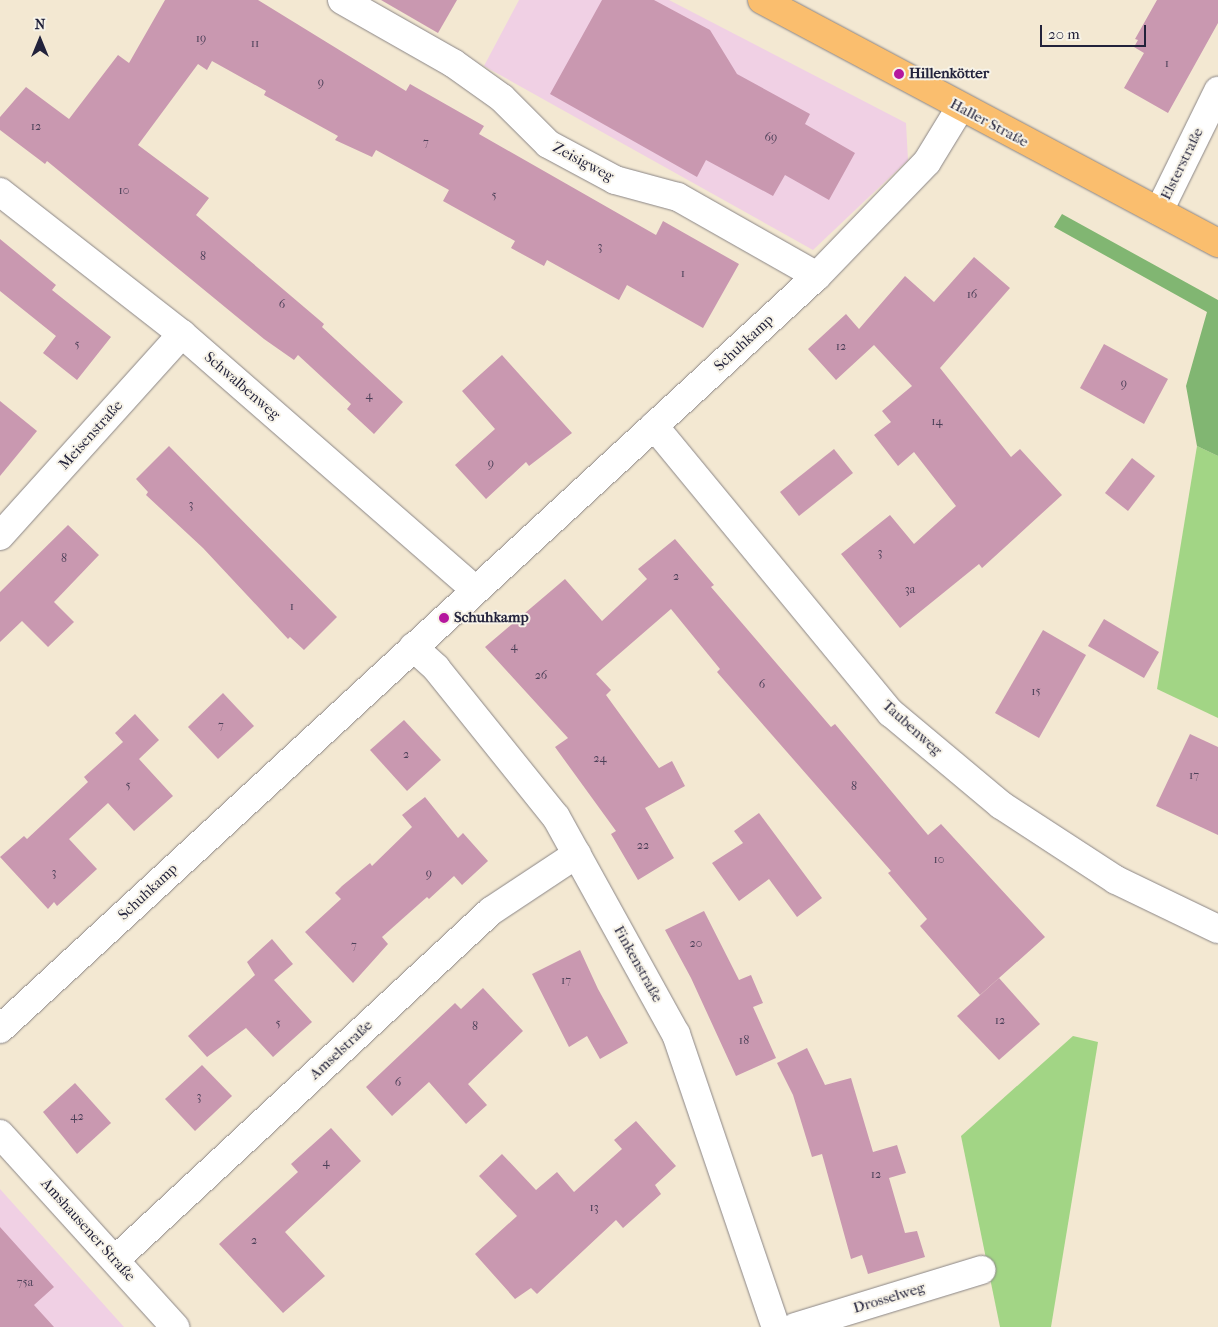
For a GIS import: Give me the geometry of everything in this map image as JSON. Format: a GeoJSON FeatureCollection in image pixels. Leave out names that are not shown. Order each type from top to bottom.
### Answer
{"type":"FeatureCollection","features":[{"type":"Feature","properties":{"kind":"main road","name":"Haller Straße"},"geometry":{"type":"LineString","coordinates":[[762,0],[960,108],[1218,243]]}},
{"type":"Feature","properties":{"kind":"street","name":"Zeisigweg"},"geometry":{"type":"LineString","coordinates":[[342,0],[453,63],[502,98],[548,144],[615,180],[678,197],[817,276]]}},
{"type":"Feature","properties":{"kind":"street","name":"Elsterstraße"},"geometry":{"type":"LineString","coordinates":[[1159,211],[1218,91]]}},
{"type":"Feature","properties":{"kind":"street","name":"Schuhkamp"},"geometry":{"type":"LineString","coordinates":[[0,1029],[817,276],[927,162],[960,108]]}},
{"type":"Feature","properties":{"kind":"street","name":"Schwalbenweg"},"geometry":{"type":"LineString","coordinates":[[0,192],[182,334],[475,590]]}},
{"type":"Feature","properties":{"kind":"street","name":"Meisenstraße"},"geometry":{"type":"LineString","coordinates":[[0,536],[182,334]]}},
{"type":"Feature","properties":{"kind":"street","name":"Taubenweg"},"geometry":{"type":"LineString","coordinates":[[654,426],[891,713],[1001,805],[1116,880],[1218,929]]}},
{"type":"Feature","properties":{"kind":"street","name":"Finkenstraße"},"geometry":{"type":"LineString","coordinates":[[413,648],[436,668],[556,817],[676,1034],[776,1327]]}},
{"type":"Feature","properties":{"kind":"street","name":"Amselstraße"},"geometry":{"type":"LineString","coordinates":[[115,1260],[491,911],[577,854]]}},
{"type":"Feature","properties":{"kind":"street","name":"Amshausener Straße"},"geometry":{"type":"LineString","coordinates":[[0,1134],[175,1327]]}},
{"type":"Feature","properties":{"kind":"street","name":"Drosselweg"},"geometry":{"type":"LineString","coordinates":[[795,1327],[982,1270]]}},
{"type":"Feature","properties":{"kind":"shaded area"},"geometry":{"type":"Polygon","coordinates":[[[519,0],[669,0],[906,123],[908,160],[813,250],[484,66],[519,0]]]}},
{"type":"Feature","properties":{"kind":"shaded area"},"geometry":{"type":"Polygon","coordinates":[[[0,1189],[124,1327],[0,1327],[0,1189]]]}},
{"type":"Feature","properties":{"kind":"green space"},"geometry":{"type":"Polygon","coordinates":[[[1062,214],[1218,300],[1218,456],[1197,446],[1186,386],[1207,312],[1054,227],[1062,214]]]}},
{"type":"Feature","properties":{"kind":"green space"},"geometry":{"type":"Polygon","coordinates":[[[1197,446],[1218,456],[1218,718],[1157,689],[1197,446]]]}},
{"type":"Feature","properties":{"kind":"green space"},"geometry":{"type":"Polygon","coordinates":[[[1073,1036],[1098,1042],[1051,1327],[1000,1327],[961,1136],[1073,1036]]]}},
{"type":"Feature","properties":{"kind":"building"},"geometry":{"type":"Polygon","coordinates":[[[165,0],[258,0],[406,91],[410,84],[484,126],[479,134],[656,235],[663,221],[739,264],[703,328],[627,285],[619,300],[547,260],[544,266],[511,248],[515,241],[443,201],[449,190],[376,150],[372,157],[335,140],[338,136],[264,95],[266,91],[212,61],[207,70],[198,64],[138,145],[209,198],[196,215],[324,324],[322,327],[403,402],[374,434],[347,409],[351,404],[298,355],[294,360],[264,339],[47,161],[45,164],[0,130],[0,117],[26,87],[69,119],[118,55],[129,63],[165,0]]]}},
{"type":"Feature","properties":{"kind":"building"},"geometry":{"type":"Polygon","coordinates":[[[381,0],[457,0],[438,33],[381,0]]]}},
{"type":"Feature","properties":{"kind":"building"},"geometry":{"type":"Polygon","coordinates":[[[602,0],[654,0],[710,30],[737,74],[810,114],[805,124],[855,153],[829,200],[785,175],[773,196],[706,160],[697,177],[550,94],[602,0]]]}},
{"type":"Feature","properties":{"kind":"building"},"geometry":{"type":"Polygon","coordinates":[[[1157,0],[1218,0],[1218,23],[1168,113],[1124,88],[1144,53],[1134,47],[1138,40],[1135,39],[1157,0]]]}},
{"type":"Feature","properties":{"kind":"building"},"geometry":{"type":"Polygon","coordinates":[[[0,239],[56,285],[52,290],[111,337],[77,380],[43,353],[56,336],[0,291],[0,239]]]}},
{"type":"Feature","properties":{"kind":"building"},"geometry":{"type":"Polygon","coordinates":[[[974,257],[1010,288],[940,368],[1011,457],[1020,449],[1062,495],[982,568],[979,564],[900,628],[841,554],[890,515],[914,544],[956,506],[914,452],[898,466],[874,435],[891,422],[882,411],[912,386],[874,345],[836,380],[808,349],[846,314],[859,329],[905,276],[934,302],[974,257]]]}},
{"type":"Feature","properties":{"kind":"building"},"geometry":{"type":"Polygon","coordinates":[[[1104,344],[1168,379],[1144,424],[1080,388],[1104,344]]]}},
{"type":"Feature","properties":{"kind":"building"},"geometry":{"type":"Polygon","coordinates":[[[502,355],[572,433],[529,466],[526,462],[486,499],[455,465],[495,429],[462,391],[502,355]]]}},
{"type":"Feature","properties":{"kind":"building"},"geometry":{"type":"Polygon","coordinates":[[[0,401],[37,431],[0,476],[0,401]]]}},
{"type":"Feature","properties":{"kind":"building"},"geometry":{"type":"Polygon","coordinates":[[[169,446],[337,617],[304,650],[290,637],[288,639],[203,548],[146,495],[148,492],[136,479],[169,446]]]}},
{"type":"Feature","properties":{"kind":"building"},"geometry":{"type":"Polygon","coordinates":[[[834,449],[853,473],[799,516],[780,492],[834,449]]]}},
{"type":"Feature","properties":{"kind":"building"},"geometry":{"type":"Polygon","coordinates":[[[1132,458],[1155,476],[1128,511],[1105,493],[1132,458]]]}},
{"type":"Feature","properties":{"kind":"building"},"geometry":{"type":"Polygon","coordinates":[[[68,525],[99,555],[54,602],[74,622],[48,647],[22,621],[0,642],[0,592],[68,525]]]}},
{"type":"Feature","properties":{"kind":"building"},"geometry":{"type":"Polygon","coordinates":[[[675,539],[714,585],[711,587],[831,727],[835,724],[928,835],[941,824],[1045,937],[980,995],[920,926],[927,919],[888,873],[891,871],[717,672],[720,669],[671,609],[596,674],[611,690],[606,695],[659,768],[672,761],[685,786],[645,808],[674,858],[638,880],[611,834],[616,831],[555,747],[568,738],[485,647],[565,579],[602,621],[647,579],[638,569],[675,539]]]}},
{"type":"Feature","properties":{"kind":"building"},"geometry":{"type":"Polygon","coordinates":[[[1104,619],[1159,652],[1144,678],[1088,646],[1104,619]]]}},
{"type":"Feature","properties":{"kind":"building"},"geometry":{"type":"Polygon","coordinates":[[[1043,630],[1086,655],[1039,738],[995,713],[1043,630]]]}},
{"type":"Feature","properties":{"kind":"building"},"geometry":{"type":"Polygon","coordinates":[[[223,693],[254,726],[218,759],[188,727],[223,693]]]}},
{"type":"Feature","properties":{"kind":"building"},"geometry":{"type":"Polygon","coordinates":[[[135,714],[159,740],[139,759],[173,796],[134,831],[108,803],[69,839],[97,869],[57,906],[54,902],[48,909],[0,857],[24,836],[27,839],[88,782],[84,777],[123,742],[115,733],[135,714]]]}},
{"type":"Feature","properties":{"kind":"building"},"geometry":{"type":"Polygon","coordinates":[[[404,720],[441,760],[407,791],[370,750],[404,720]]]}},
{"type":"Feature","properties":{"kind":"building"},"geometry":{"type":"Polygon","coordinates":[[[1190,734],[1218,747],[1218,835],[1156,806],[1190,734]]]}},
{"type":"Feature","properties":{"kind":"building"},"geometry":{"type":"Polygon","coordinates":[[[425,797],[458,838],[463,833],[488,861],[462,885],[454,876],[382,937],[388,944],[353,983],[305,932],[341,899],[335,893],[342,886],[370,863],[372,866],[412,827],[402,815],[425,797]]]}},
{"type":"Feature","properties":{"kind":"building"},"geometry":{"type":"Polygon","coordinates":[[[759,813],[822,898],[797,917],[769,879],[739,901],[712,863],[743,843],[734,831],[759,813]]]}},
{"type":"Feature","properties":{"kind":"building"},"geometry":{"type":"Polygon","coordinates":[[[704,911],[739,980],[751,975],[763,1003],[753,1007],[776,1058],[736,1076],[691,978],[665,930],[704,911]]]}},
{"type":"Feature","properties":{"kind":"building"},"geometry":{"type":"Polygon","coordinates":[[[272,939],[293,964],[274,980],[312,1022],[273,1057],[246,1028],[207,1057],[188,1036],[255,975],[247,962],[272,939]]]}},
{"type":"Feature","properties":{"kind":"building"},"geometry":{"type":"Polygon","coordinates":[[[580,950],[598,989],[628,1043],[600,1059],[587,1036],[569,1047],[532,974],[580,950]]]}},
{"type":"Feature","properties":{"kind":"building"},"geometry":{"type":"Polygon","coordinates":[[[999,978],[1040,1024],[999,1060],[957,1016],[999,978]]]}},
{"type":"Feature","properties":{"kind":"building"},"geometry":{"type":"Polygon","coordinates":[[[483,988],[523,1031],[468,1084],[487,1105],[466,1124],[429,1082],[392,1116],[366,1087],[455,1003],[461,1009],[483,988]]]}},
{"type":"Feature","properties":{"kind":"building"},"geometry":{"type":"Polygon","coordinates":[[[807,1048],[825,1085],[851,1078],[873,1152],[897,1145],[906,1173],[889,1178],[905,1233],[917,1231],[925,1257],[868,1274],[862,1255],[851,1259],[822,1154],[812,1157],[793,1095],[777,1063],[807,1048]]]}},
{"type":"Feature","properties":{"kind":"building"},"geometry":{"type":"Polygon","coordinates":[[[202,1065],[232,1096],[195,1131],[165,1099],[202,1065]]]}},
{"type":"Feature","properties":{"kind":"building"},"geometry":{"type":"Polygon","coordinates":[[[75,1083],[111,1123],[77,1154],[43,1112],[75,1083]]]}},
{"type":"Feature","properties":{"kind":"building"},"geometry":{"type":"Polygon","coordinates":[[[636,1121],[676,1166],[655,1185],[661,1194],[623,1228],[616,1220],[537,1294],[531,1288],[515,1299],[475,1254],[517,1216],[479,1176],[502,1154],[536,1190],[557,1172],[574,1192],[622,1149],[614,1140],[636,1121]]]}},
{"type":"Feature","properties":{"kind":"building"},"geometry":{"type":"Polygon","coordinates":[[[331,1128],[361,1161],[285,1232],[325,1276],[283,1313],[219,1244],[298,1172],[291,1164],[331,1128]]]}},
{"type":"Feature","properties":{"kind":"building"},"geometry":{"type":"Polygon","coordinates":[[[0,1227],[54,1287],[34,1305],[54,1327],[0,1327],[0,1227]]]}},
{"type":"Feature","properties":{"kind":"place","name":"Hillenkötter"},"geometry":{"type":"Point","coordinates":[899,74]}},
{"type":"Feature","properties":{"kind":"place","name":"Schuhkamp"},"geometry":{"type":"Point","coordinates":[444,618]}}]}
